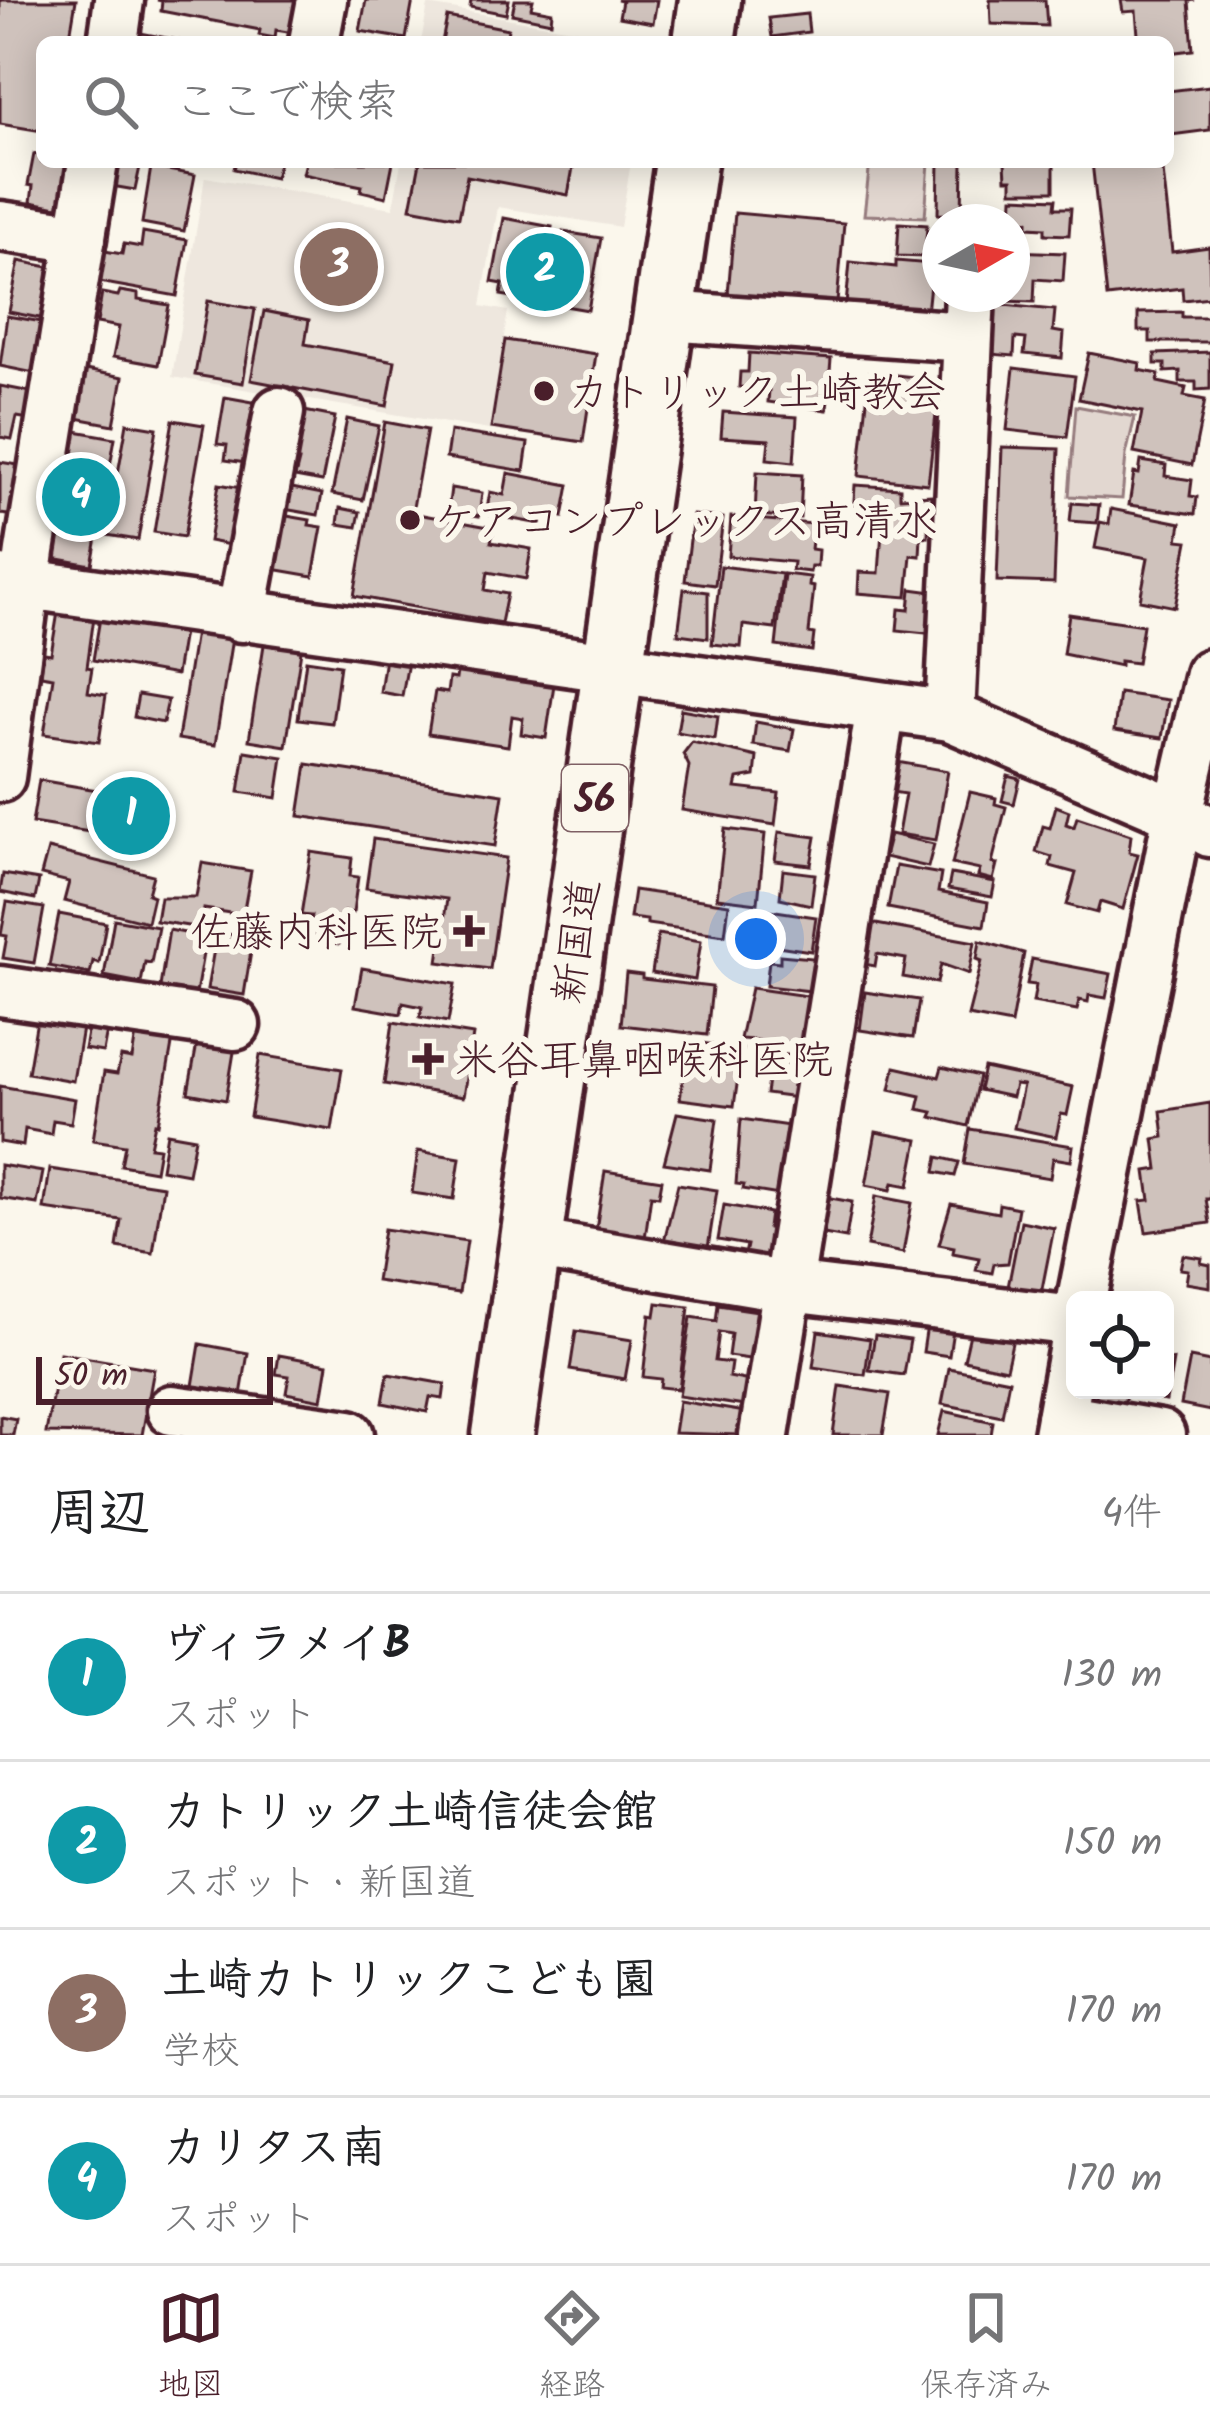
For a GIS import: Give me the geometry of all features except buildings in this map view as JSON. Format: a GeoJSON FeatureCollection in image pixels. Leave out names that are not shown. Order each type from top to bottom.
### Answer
{"type":"FeatureCollection","features":[{"type":"Feature","properties":{"kind":"main road"},"geometry":{"type":"LineString","coordinates":[[705,36],[710,0]]}},
{"type":"Feature","properties":{"kind":"main road","name":"新国道"},"geometry":{"type":"LineString","coordinates":[[503,1435],[685,168]]}},
{"type":"Feature","properties":{"kind":"street"},"geometry":{"type":"LineString","coordinates":[[113,36],[119,0]]}},
{"type":"Feature","properties":{"kind":"street"},"geometry":{"type":"LineString","coordinates":[[315,36],[322,0]]}},
{"type":"Feature","properties":{"kind":"street"},"geometry":{"type":"LineString","coordinates":[[0,777],[13,582],[92,168]]}},
{"type":"Feature","properties":{"kind":"street"},"geometry":{"type":"LineString","coordinates":[[0,226],[81,238]]}},
{"type":"Feature","properties":{"kind":"street"},"geometry":{"type":"LineString","coordinates":[[667,316],[968,316],[950,716]]}},
{"type":"Feature","properties":{"kind":"street"},"geometry":{"type":"LineString","coordinates":[[242,617],[279,412]]}},
{"type":"Feature","properties":{"kind":"street"},"geometry":{"type":"LineString","coordinates":[[13,582],[950,716],[1194,823]]}},
{"type":"Feature","properties":{"kind":"street"},"geometry":{"type":"LineString","coordinates":[[1084,1291],[1194,823],[1210,674]]}},
{"type":"Feature","properties":{"kind":"street"},"geometry":{"type":"LineString","coordinates":[[764,1435],[881,707]]}},
{"type":"Feature","properties":{"kind":"street"},"geometry":{"type":"LineString","coordinates":[[0,991],[235,1024]]}},
{"type":"Feature","properties":{"kind":"street"},"geometry":{"type":"LineString","coordinates":[[532,1244],[788,1287],[1066,1320]]}},
{"type":"Feature","properties":{"kind":"street"},"geometry":{"type":"LineString","coordinates":[[1066,1389],[1059,1427],[1160,1435]]}},
{"type":"Feature","properties":{"kind":"street"},"geometry":{"type":"LineString","coordinates":[[172,1410],[350,1435]]}},
{"type":"Feature","properties":{"kind":"shaded area"},"geometry":{"type":"Polygon","coordinates":[[[428,5],[613,36],[422,36],[428,5]]]}},
{"type":"Feature","properties":{"kind":"shaded area"},"geometry":{"type":"Polygon","coordinates":[[[400,168],[630,168],[620,227],[498,207],[481,306],[508,311],[489,430],[172,377],[205,177],[393,208],[400,168]]]}},
{"type":"Feature","properties":{"kind":"shaded area"},"geometry":{"type":"Polygon","coordinates":[[[869,168],[929,168],[922,217],[864,215],[869,168]]]}},
{"type":"Feature","properties":{"kind":"shaded area"},"geometry":{"type":"Polygon","coordinates":[[[1076,406],[1135,417],[1122,499],[1069,496],[1076,406]]]}},
{"type":"Feature","properties":{"kind":"place","name":"土崎カトリックこども園"},"geometry":{"type":"Point","coordinates":[339,267]}},
{"type":"Feature","properties":{"kind":"place","name":"カトリック土崎信徒会館"},"geometry":{"type":"Point","coordinates":[545,272]}},
{"type":"Feature","properties":{"kind":"place","name":"カトリック土崎教会"},"geometry":{"type":"Point","coordinates":[544,391]}},
{"type":"Feature","properties":{"kind":"place","name":"カリタス南"},"geometry":{"type":"Point","coordinates":[81,497]}},
{"type":"Feature","properties":{"kind":"place","name":"ケアコンプレックス高清水"},"geometry":{"type":"Point","coordinates":[410,520]}},
{"type":"Feature","properties":{"kind":"place","name":"ヴィラメイB"},"geometry":{"type":"Point","coordinates":[131,816]}},
{"type":"Feature","properties":{"kind":"place","name":"佐藤内科医院"},"geometry":{"type":"Point","coordinates":[469,931]}},
{"type":"Feature","properties":{"kind":"place","name":"米谷耳鼻咽喉科医院"},"geometry":{"type":"Point","coordinates":[428,1059]}}]}
